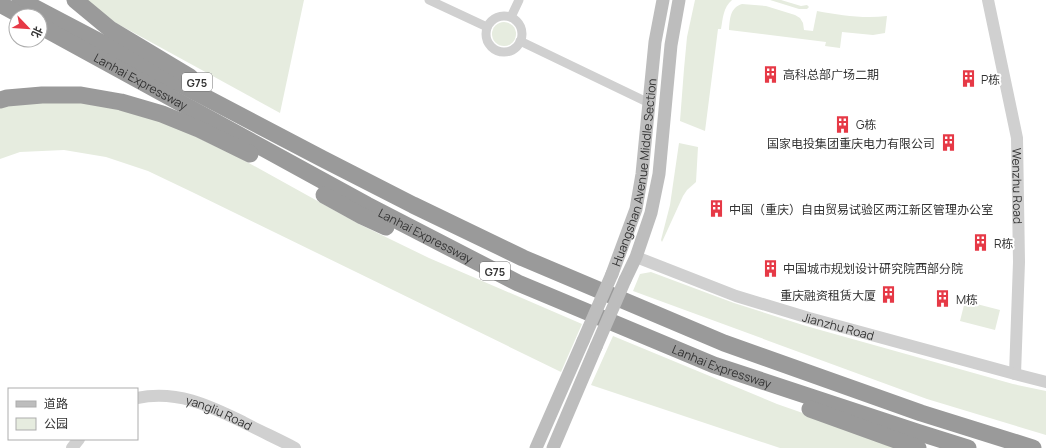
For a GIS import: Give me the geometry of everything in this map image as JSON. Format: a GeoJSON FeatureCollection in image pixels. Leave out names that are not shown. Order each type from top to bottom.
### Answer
{"type":"FeatureCollection","features":[{"type":"Feature","properties":{"kind":"highway"},"geometry":{"type":"LineString","coordinates":[[20,0],[29,8]]}},
{"type":"Feature","properties":{"kind":"highway","name":"G75"},"geometry":{"type":"LineString","coordinates":[[75,0],[110,29],[323,159]]}},
{"type":"Feature","properties":{"kind":"highway"},"geometry":{"type":"LineString","coordinates":[[48,25],[238,115],[323,159]]}},
{"type":"Feature","properties":{"kind":"highway","name":"Lanhai Expressway"},"geometry":{"type":"LineString","coordinates":[[48,25],[367,205],[518,283],[714,365],[968,448]]}},
{"type":"Feature","properties":{"kind":"highway"},"geometry":{"type":"LineString","coordinates":[[0,100],[42,95],[81,95],[121,102],[162,114],[240,148],[362,216],[432,248],[518,283]]}},
{"type":"Feature","properties":{"kind":"highway","name":"Lanhai Expressway"},"geometry":{"type":"LineString","coordinates":[[323,159],[413,205],[524,258],[724,343],[922,413],[1033,448]]}},
{"type":"Feature","properties":{"kind":"highway"},"geometry":{"type":"LineString","coordinates":[[714,365],[777,397],[918,448]]}},
{"type":"Feature","properties":{"kind":"highway"},"geometry":{"type":"LineString","coordinates":[[1014,443],[1042,448]]}},
{"type":"Feature","properties":{"kind":"main road","name":"Huangshan Avenue Middle Section"},"geometry":{"type":"LineString","coordinates":[[536,448],[612,274],[636,209],[642,174],[655,42],[663,0]]}},
{"type":"Feature","properties":{"kind":"main road","name":"Huangshan Avenue Middle Section"},"geometry":{"type":"LineString","coordinates":[[553,448],[636,256],[651,213],[659,174],[671,45],[679,0]]}},
{"type":"Feature","properties":{"kind":"street"},"geometry":{"type":"LineString","coordinates":[[429,0],[487,27]]}},
{"type":"Feature","properties":{"kind":"street"},"geometry":{"type":"LineString","coordinates":[[511,17],[519,0]]}},
{"type":"Feature","properties":{"kind":"street","name":"Wenzhu Road"},"geometry":{"type":"LineString","coordinates":[[988,0],[1017,138],[1019,262],[1014,374]]}},
{"type":"Feature","properties":{"kind":"street"},"geometry":{"type":"LineString","coordinates":[[500,16],[511,17],[519,24],[521,30],[520,41],[511,50],[499,51],[489,44],[486,33],[487,27],[495,18],[500,16]]}},
{"type":"Feature","properties":{"kind":"street"},"geometry":{"type":"LineString","coordinates":[[520,41],[649,103]]}},
{"type":"Feature","properties":{"kind":"street","name":"Jianzhu Road"},"geometry":{"type":"LineString","coordinates":[[636,256],[736,296],[809,318],[1046,382]]}},
{"type":"Feature","properties":{"kind":"street","name":"yangliu Road"},"geometry":{"type":"LineString","coordinates":[[138,398],[176,396],[203,403],[296,448]]}},
{"type":"Feature","properties":{"kind":"street","name":"yangliu Road"},"geometry":{"type":"LineString","coordinates":[[138,404],[152,401],[163,401],[188,404],[213,413],[283,448]]}},
{"type":"Feature","properties":{"kind":"street"},"geometry":{"type":"LineString","coordinates":[[64,448],[70,440]]}},
{"type":"Feature","properties":{"kind":"street"},"geometry":{"type":"LineString","coordinates":[[72,448],[78,440]]}},
{"type":"Feature","properties":{"kind":"green space"},"geometry":{"type":"Polygon","coordinates":[[[86,0],[304,0],[280,113],[116,23],[86,0]]]}},
{"type":"Feature","properties":{"kind":"green space"},"geometry":{"type":"Polygon","coordinates":[[[695,0],[732,0],[725,10],[721,29],[718,29],[705,131],[680,121],[687,37],[695,0]]]}},
{"type":"Feature","properties":{"kind":"green space"},"geometry":{"type":"Polygon","coordinates":[[[770,0],[781,0],[801,6],[807,5],[809,7],[807,9],[799,9],[770,0]]]}},
{"type":"Feature","properties":{"kind":"green space"},"geometry":{"type":"Polygon","coordinates":[[[742,4],[766,6],[795,15],[800,18],[803,23],[804,30],[813,31],[817,11],[860,17],[887,16],[885,33],[873,35],[842,32],[840,48],[825,46],[826,42],[729,30],[731,14],[735,8],[742,4]]]}},
{"type":"Feature","properties":{"kind":"green space"},"geometry":{"type":"Polygon","coordinates":[[[504,22],[513,25],[516,34],[513,43],[504,46],[495,43],[492,34],[495,25],[504,22]]]}},
{"type":"Feature","properties":{"kind":"green space"},"geometry":{"type":"Polygon","coordinates":[[[82,101],[161,120],[238,157],[359,224],[429,258],[582,324],[561,372],[148,171],[106,157],[64,150],[20,152],[0,159],[0,106],[13,103],[82,101]]]}},
{"type":"Feature","properties":{"kind":"green space"},"geometry":{"type":"Polygon","coordinates":[[[679,143],[698,147],[696,182],[683,196],[662,242],[661,240],[670,205],[679,143]]]}},
{"type":"Feature","properties":{"kind":"green space"},"geometry":{"type":"Polygon","coordinates":[[[651,272],[734,303],[806,326],[1013,384],[1046,391],[1046,435],[927,399],[633,291],[640,274],[651,272]]]}},
{"type":"Feature","properties":{"kind":"green space"},"geometry":{"type":"Polygon","coordinates":[[[965,301],[1000,310],[995,330],[960,321],[965,301]]]}},
{"type":"Feature","properties":{"kind":"green space"},"geometry":{"type":"Polygon","coordinates":[[[613,336],[777,404],[903,448],[780,448],[591,385],[613,336]]]}},
{"type":"Feature","properties":{"kind":"place","name":"高科总部广场二期"},"geometry":{"type":"Point","coordinates":[770,74]}},
{"type":"Feature","properties":{"kind":"place","name":"P栋"},"geometry":{"type":"Point","coordinates":[968,79]}},
{"type":"Feature","properties":{"kind":"place","name":"G栋"},"geometry":{"type":"Point","coordinates":[843,124]}},
{"type":"Feature","properties":{"kind":"place","name":"国家电投集团重庆电力有限公司"},"geometry":{"type":"Point","coordinates":[948,143]}},
{"type":"Feature","properties":{"kind":"place","name":"中国（重庆）自由贸易试验区两江新区管理办公室"},"geometry":{"type":"Point","coordinates":[716,209]}},
{"type":"Feature","properties":{"kind":"place","name":"R栋"},"geometry":{"type":"Point","coordinates":[981,243]}},
{"type":"Feature","properties":{"kind":"place","name":"中国城市规划设计研究院西部分院"},"geometry":{"type":"Point","coordinates":[770,268]}},
{"type":"Feature","properties":{"kind":"place","name":"重庆融资租赁大厦"},"geometry":{"type":"Point","coordinates":[889,295]}},
{"type":"Feature","properties":{"kind":"place","name":"M栋"},"geometry":{"type":"Point","coordinates":[943,299]}}]}
